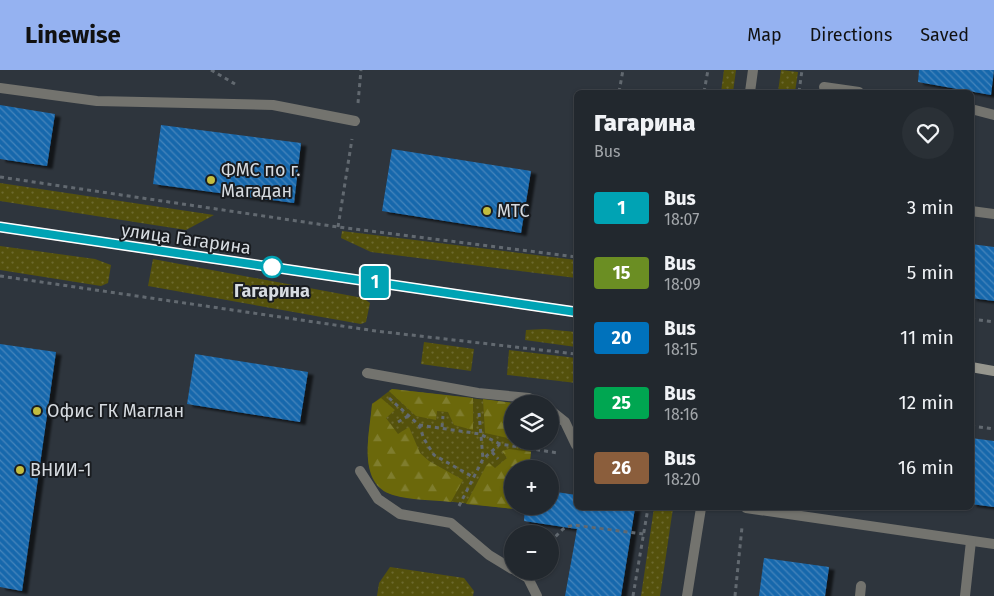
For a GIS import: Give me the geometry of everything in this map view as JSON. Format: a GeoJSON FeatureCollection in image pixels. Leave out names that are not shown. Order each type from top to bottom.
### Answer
{"type":"FeatureCollection","features":[{"type":"Feature","properties":{"kind":"main road","name":"улица Гагарина"},"geometry":{"type":"LineString","coordinates":[[0,227],[574,312]]}},
{"type":"Feature","properties":{"kind":"main road"},"geometry":{"type":"LineString","coordinates":[[974,368],[994,371]]}},
{"type":"Feature","properties":{"kind":"street"},"geometry":{"type":"LineString","coordinates":[[750,90],[753,70]]}},
{"type":"Feature","properties":{"kind":"street"},"geometry":{"type":"LineString","coordinates":[[824,87],[845,90]]}},
{"type":"Feature","properties":{"kind":"street"},"geometry":{"type":"LineString","coordinates":[[0,88],[97,101],[272,105],[356,121]]}},
{"type":"Feature","properties":{"kind":"street"},"geometry":{"type":"LineString","coordinates":[[974,110],[994,116]]}},
{"type":"Feature","properties":{"kind":"street"},"geometry":{"type":"LineString","coordinates":[[974,211],[994,214]]}},
{"type":"Feature","properties":{"kind":"street"},"geometry":{"type":"LineString","coordinates":[[367,373],[478,393],[504,396]]}},
{"type":"Feature","properties":{"kind":"street"},"geometry":{"type":"LineString","coordinates":[[559,417],[565,422],[574,441]]}},
{"type":"Feature","properties":{"kind":"street"},"geometry":{"type":"LineString","coordinates":[[360,471],[378,499],[400,514],[451,523],[489,555],[504,564]]}},
{"type":"Feature","properties":{"kind":"street"},"geometry":{"type":"LineString","coordinates":[[686,596],[700,510]]}},
{"type":"Feature","properties":{"kind":"street"},"geometry":{"type":"LineString","coordinates":[[744,512],[994,544]]}},
{"type":"Feature","properties":{"kind":"street"},"geometry":{"type":"LineString","coordinates":[[964,596],[971,541]]}},
{"type":"Feature","properties":{"kind":"street"},"geometry":{"type":"LineString","coordinates":[[529,580],[537,596]]}},
{"type":"Feature","properties":{"kind":"path"},"geometry":{"type":"LineString","coordinates":[[338,227],[356,121],[361,70]]}},
{"type":"Feature","properties":{"kind":"path"},"geometry":{"type":"LineString","coordinates":[[619,90],[622,70]]}},
{"type":"Feature","properties":{"kind":"path"},"geometry":{"type":"LineString","coordinates":[[704,90],[708,70]]}},
{"type":"Feature","properties":{"kind":"path"},"geometry":{"type":"LineString","coordinates":[[799,90],[802,70]]}},
{"type":"Feature","properties":{"kind":"path"},"geometry":{"type":"LineString","coordinates":[[0,177],[338,227],[574,257]]}},
{"type":"Feature","properties":{"kind":"path"},"geometry":{"type":"LineString","coordinates":[[0,276],[376,331],[574,354]]}},
{"type":"Feature","properties":{"kind":"path"},"geometry":{"type":"LineString","coordinates":[[974,319],[994,322]]}},
{"type":"Feature","properties":{"kind":"path"},"geometry":{"type":"LineString","coordinates":[[367,373],[385,394],[419,425],[424,439],[434,455],[473,477]]}},
{"type":"Feature","properties":{"kind":"path"},"geometry":{"type":"LineString","coordinates":[[478,393],[483,460]]}},
{"type":"Feature","properties":{"kind":"path"},"geometry":{"type":"LineString","coordinates":[[398,422],[408,416]]}},
{"type":"Feature","properties":{"kind":"path"},"geometry":{"type":"LineString","coordinates":[[442,427],[443,416]]}},
{"type":"Feature","properties":{"kind":"path"},"geometry":{"type":"LineString","coordinates":[[419,425],[480,434],[500,444],[559,453]]}},
{"type":"Feature","properties":{"kind":"path"},"geometry":{"type":"LineString","coordinates":[[974,426],[994,429]]}},
{"type":"Feature","properties":{"kind":"path"},"geometry":{"type":"LineString","coordinates":[[460,505],[483,460],[500,444]]}},
{"type":"Feature","properties":{"kind":"path"},"geometry":{"type":"LineString","coordinates":[[492,452],[498,459]]}},
{"type":"Feature","properties":{"kind":"path"},"geometry":{"type":"LineString","coordinates":[[633,596],[648,510]]}},
{"type":"Feature","properties":{"kind":"path"},"geometry":{"type":"LineString","coordinates":[[735,596],[744,512]]}},
{"type":"Feature","properties":{"kind":"path"},"geometry":{"type":"LineString","coordinates":[[559,534],[573,525],[644,534]]}},
{"type":"Feature","properties":{"kind":"shaded area"},"geometry":{"type":"Polygon","coordinates":[[[724,70],[736,70],[733,90],[721,90],[724,70]]]}},
{"type":"Feature","properties":{"kind":"shaded area"},"geometry":{"type":"Polygon","coordinates":[[[781,70],[798,72],[795,90],[778,90],[781,70]]]}},
{"type":"Feature","properties":{"kind":"shaded area"},"geometry":{"type":"Polygon","coordinates":[[[0,183],[214,215],[186,230],[0,201],[0,183]]]}},
{"type":"Feature","properties":{"kind":"shaded area"},"geometry":{"type":"Polygon","coordinates":[[[342,231],[574,260],[574,278],[371,252],[341,238],[342,231]]]}},
{"type":"Feature","properties":{"kind":"shaded area"},"geometry":{"type":"Polygon","coordinates":[[[0,246],[95,259],[111,265],[108,283],[101,286],[0,270],[0,246]]]}},
{"type":"Feature","properties":{"kind":"shaded area"},"geometry":{"type":"Polygon","coordinates":[[[153,259],[363,298],[370,303],[366,322],[361,324],[148,286],[153,259]]]}},
{"type":"Feature","properties":{"kind":"shaded area"},"geometry":{"type":"Polygon","coordinates":[[[545,329],[574,332],[574,347],[525,340],[526,330],[545,329]]]}},
{"type":"Feature","properties":{"kind":"shaded area"},"geometry":{"type":"Polygon","coordinates":[[[424,342],[474,349],[471,371],[421,364],[424,342]]]}},
{"type":"Feature","properties":{"kind":"shaded area"},"geometry":{"type":"Polygon","coordinates":[[[509,350],[574,358],[574,383],[507,375],[509,350]]]}},
{"type":"Feature","properties":{"kind":"shaded area"},"geometry":{"type":"Polygon","coordinates":[[[392,389],[504,402],[504,450],[531,450],[530,460],[504,460],[504,508],[393,495],[381,488],[374,478],[368,456],[372,404],[392,389]]]}},
{"type":"Feature","properties":{"kind":"shaded area"},"geometry":{"type":"Polygon","coordinates":[[[654,510],[673,510],[660,596],[641,596],[654,510]]]}},
{"type":"Feature","properties":{"kind":"shaded area"},"geometry":{"type":"Polygon","coordinates":[[[390,567],[464,578],[474,591],[473,596],[377,596],[379,583],[390,567]]]}},
{"type":"Feature","properties":{"kind":"green space"},"geometry":{"type":"Polygon","coordinates":[[[392,389],[473,398],[473,430],[454,425],[448,412],[437,411],[436,420],[416,416],[389,391],[392,389]]]}},
{"type":"Feature","properties":{"kind":"green space"},"geometry":{"type":"Polygon","coordinates":[[[381,398],[395,410],[386,418],[398,434],[409,427],[420,453],[429,461],[463,480],[451,502],[393,495],[381,489],[374,480],[370,469],[368,442],[372,404],[381,398]]]}},
{"type":"Feature","properties":{"kind":"green space"},"geometry":{"type":"Polygon","coordinates":[[[483,399],[504,402],[504,437],[485,433],[483,399]]]}},
{"type":"Feature","properties":{"kind":"green space"},"geometry":{"type":"Polygon","coordinates":[[[502,451],[531,452],[530,460],[505,460],[507,458],[502,451]]]}},
{"type":"Feature","properties":{"kind":"green space"},"geometry":{"type":"Polygon","coordinates":[[[504,460],[504,508],[466,504],[486,466],[489,463],[495,468],[504,460]]]}},
{"type":"Feature","properties":{"kind":"building"},"geometry":{"type":"Polygon","coordinates":[[[919,70],[994,70],[991,95],[974,92],[974,90],[963,90],[918,82],[919,70]]]}},
{"type":"Feature","properties":{"kind":"building"},"geometry":{"type":"Polygon","coordinates":[[[0,105],[55,114],[47,166],[0,159],[0,105]]]}},
{"type":"Feature","properties":{"kind":"building"},"geometry":{"type":"Polygon","coordinates":[[[161,125],[301,143],[294,203],[153,184],[161,125]]]}},
{"type":"Feature","properties":{"kind":"building"},"geometry":{"type":"Polygon","coordinates":[[[392,149],[531,171],[521,233],[382,211],[392,149]]]}},
{"type":"Feature","properties":{"kind":"building"},"geometry":{"type":"Polygon","coordinates":[[[974,244],[994,247],[994,301],[974,298],[974,244]]]}},
{"type":"Feature","properties":{"kind":"building","name":"ВНИИ-1"},"geometry":{"type":"Polygon","coordinates":[[[0,344],[56,352],[22,591],[0,587],[0,344]]]}},
{"type":"Feature","properties":{"kind":"building"},"geometry":{"type":"Polygon","coordinates":[[[195,354],[308,372],[300,422],[187,404],[195,354]]]}},
{"type":"Feature","properties":{"kind":"building"},"geometry":{"type":"Polygon","coordinates":[[[974,438],[994,441],[994,507],[974,504],[974,438]]]}},
{"type":"Feature","properties":{"kind":"building"},"geometry":{"type":"Polygon","coordinates":[[[559,492],[574,495],[574,510],[635,510],[621,596],[565,596],[577,529],[524,521],[524,515],[559,515],[559,492]]]}},
{"type":"Feature","properties":{"kind":"building"},"geometry":{"type":"Polygon","coordinates":[[[764,558],[829,567],[825,596],[759,596],[764,558]]]}},
{"type":"Feature","properties":{"kind":"bus line","name":"1"},"geometry":{"type":"LineString","coordinates":[[0,227],[574,312]]}},
{"type":"Feature","properties":{"kind":"place","name":"ФМС по г. Магадан"},"geometry":{"type":"Point","coordinates":[211,180]}},
{"type":"Feature","properties":{"kind":"place","name":"МТС"},"geometry":{"type":"Point","coordinates":[487,211]}},
{"type":"Feature","properties":{"kind":"place","name":"Гагарина"},"geometry":{"type":"Point","coordinates":[272,267]}},
{"type":"Feature","properties":{"kind":"place","name":"Офис ГК Маглан"},"geometry":{"type":"Point","coordinates":[37,411]}},
{"type":"Feature","properties":{"kind":"place","name":"ВНИИ-1"},"geometry":{"type":"Point","coordinates":[20,470]}}]}
